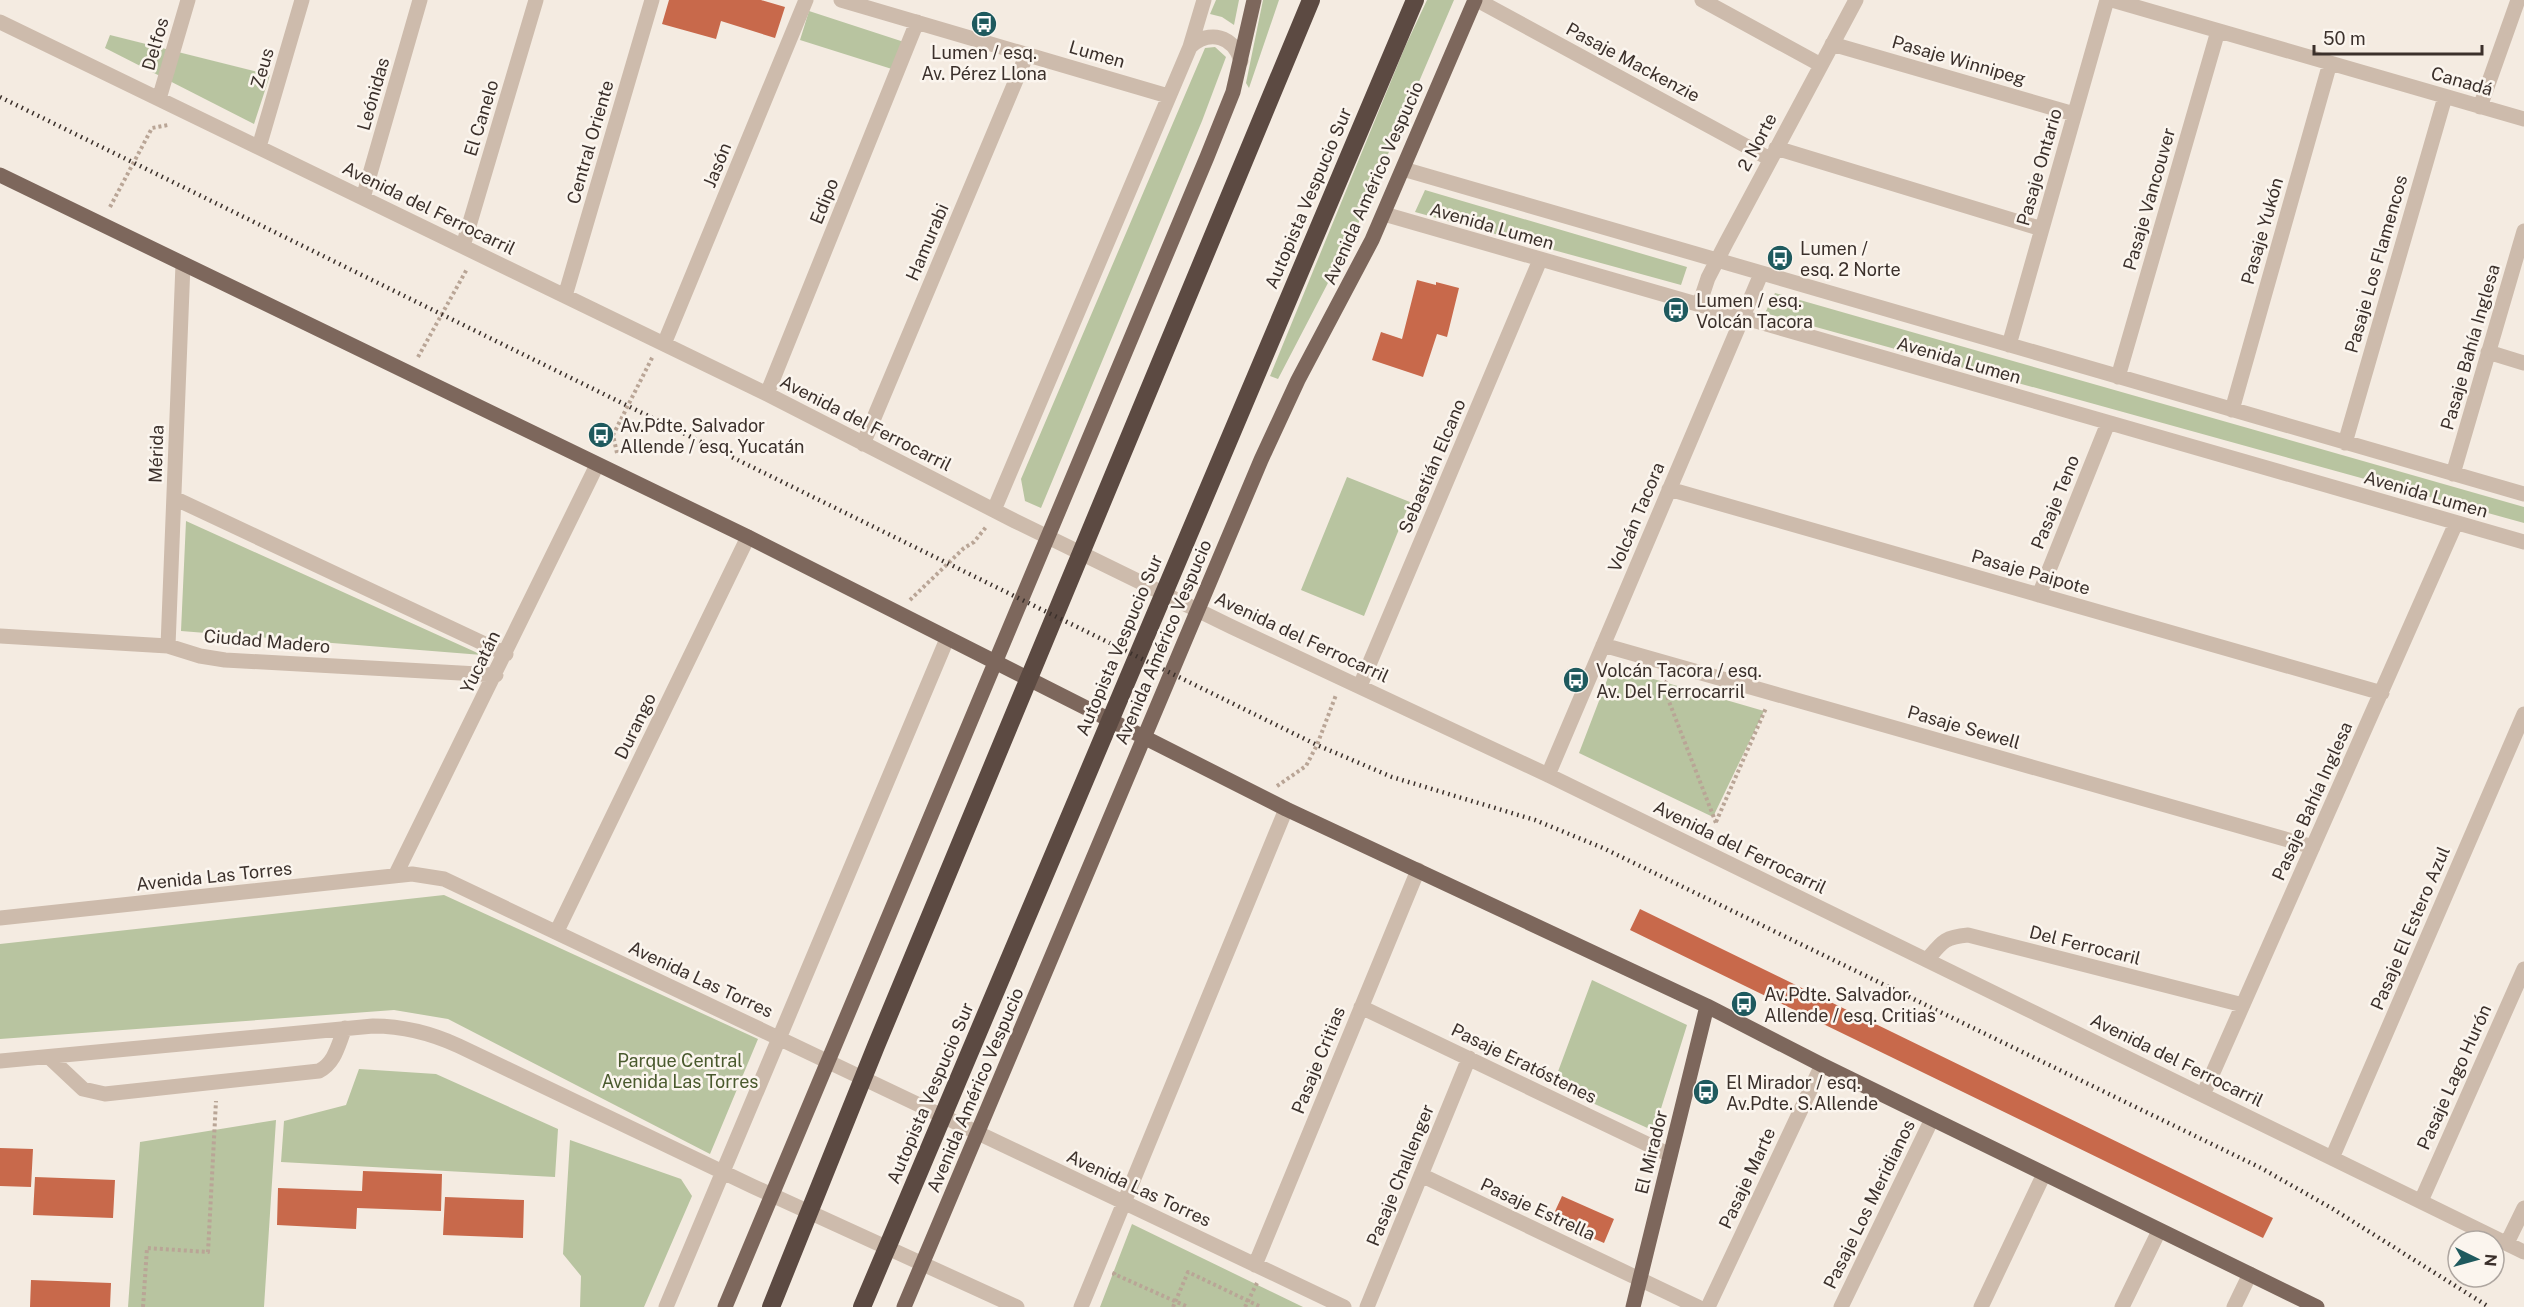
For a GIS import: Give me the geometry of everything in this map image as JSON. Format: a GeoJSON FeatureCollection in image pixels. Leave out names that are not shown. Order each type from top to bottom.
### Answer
{"type":"FeatureCollection","features":[{"type":"Feature","properties":{"kind":"highway"},"geometry":{"type":"LineString","coordinates":[[771,1307],[934,903],[1311,0]]}},
{"type":"Feature","properties":{"kind":"highway","name":"Autopista Vespucio Sur"},"geometry":{"type":"LineString","coordinates":[[862,1307],[1415,0]]}},
{"type":"Feature","properties":{"kind":"main road"},"geometry":{"type":"LineString","coordinates":[[725,1307],[1207,157],[1233,92],[1254,0]]}},
{"type":"Feature","properties":{"kind":"main road","name":"Avenida Américo Vespucio"},"geometry":{"type":"LineString","coordinates":[[904,1307],[1261,460],[1298,380],[1361,264],[1476,0]]}},
{"type":"Feature","properties":{"kind":"main road"},"geometry":{"type":"LineString","coordinates":[[0,175],[748,537],[1286,809],[1707,1006],[1822,1065],[2250,1274],[2308,1305]]}},
{"type":"Feature","properties":{"kind":"main road","name":"El Mirador"},"geometry":{"type":"LineString","coordinates":[[1633,1307],[1707,1006]]}},
{"type":"Feature","properties":{"kind":"street","name":"Delfos"},"geometry":{"type":"LineString","coordinates":[[159,99],[188,0]]}},
{"type":"Feature","properties":{"kind":"street","name":"Zeus"},"geometry":{"type":"LineString","coordinates":[[259,147],[302,0]]}},
{"type":"Feature","properties":{"kind":"street","name":"Leónidas"},"geometry":{"type":"LineString","coordinates":[[363,198],[420,0]]}},
{"type":"Feature","properties":{"kind":"street","name":"El Canelo"},"geometry":{"type":"LineString","coordinates":[[470,250],[536,0]]}},
{"type":"Feature","properties":{"kind":"street","name":"Central Oriente"},"geometry":{"type":"LineString","coordinates":[[565,296],[652,0]]}},
{"type":"Feature","properties":{"kind":"street","name":"Jasón"},"geometry":{"type":"LineString","coordinates":[[664,344],[806,0]]}},
{"type":"Feature","properties":{"kind":"street","name":"Lumen"},"geometry":{"type":"LineString","coordinates":[[841,0],[1168,96]]}},
{"type":"Feature","properties":{"kind":"street"},"geometry":{"type":"LineString","coordinates":[[994,510],[1190,47],[1204,0]]}},
{"type":"Feature","properties":{"kind":"street","name":"Pasaje Mackenzie"},"geometry":{"type":"LineString","coordinates":[[1476,0],[1773,154],[2042,229]]}},
{"type":"Feature","properties":{"kind":"street"},"geometry":{"type":"LineString","coordinates":[[1702,0],[1821,65]]}},
{"type":"Feature","properties":{"kind":"street","name":"2 Norte"},"geometry":{"type":"LineString","coordinates":[[1699,305],[1717,261],[1856,0]]}},
{"type":"Feature","properties":{"kind":"street","name":"Pasaje Ontario"},"geometry":{"type":"LineString","coordinates":[[2009,345],[2107,0]]}},
{"type":"Feature","properties":{"kind":"street","name":"Canadá"},"geometry":{"type":"LineString","coordinates":[[2112,0],[2524,119]]}},
{"type":"Feature","properties":{"kind":"street"},"geometry":{"type":"LineString","coordinates":[[2480,107],[2518,0]]}},
{"type":"Feature","properties":{"kind":"street","name":"Avenida del Ferrocarril"},"geometry":{"type":"LineString","coordinates":[[0,22],[767,393],[1015,521],[1232,627],[1548,775],[2524,1252]]}},
{"type":"Feature","properties":{"kind":"street","name":"Edipo"},"geometry":{"type":"LineString","coordinates":[[767,393],[917,22]]}},
{"type":"Feature","properties":{"kind":"street","name":"Pasaje Vancouver"},"geometry":{"type":"LineString","coordinates":[[2118,377],[2218,31]]}},
{"type":"Feature","properties":{"kind":"street"},"geometry":{"type":"LineString","coordinates":[[1190,47],[1204,38],[1220,37],[1234,46],[1241,61]]}},
{"type":"Feature","properties":{"kind":"street","name":"Pasaje Winnipeg"},"geometry":{"type":"LineString","coordinates":[[1832,44],[2074,114]]}},
{"type":"Feature","properties":{"kind":"street","name":"Hamurabi"},"geometry":{"type":"LineString","coordinates":[[863,444],[1027,54]]}},
{"type":"Feature","properties":{"kind":"street","name":"Pasaje Yukón"},"geometry":{"type":"LineString","coordinates":[[2232,410],[2330,63]]}},
{"type":"Feature","properties":{"kind":"street","name":"Pasaje Los Flamencos"},"geometry":{"type":"LineString","coordinates":[[2345,442],[2445,97]]}},
{"type":"Feature","properties":{"kind":"street","name":"Avenida Lumen"},"geometry":{"type":"LineString","coordinates":[[1403,169],[2524,494]]}},
{"type":"Feature","properties":{"kind":"street","name":"Avenida Lumen"},"geometry":{"type":"LineString","coordinates":[[1384,214],[2524,542]]}},
{"type":"Feature","properties":{"kind":"street","name":"Pasaje Bahía Inglesa"},"geometry":{"type":"LineString","coordinates":[[2453,474],[2523,240]]}},
{"type":"Feature","properties":{"kind":"street","name":"Sebastián Elcano"},"geometry":{"type":"LineString","coordinates":[[1360,686],[1540,260]]}},
{"type":"Feature","properties":{"kind":"street","name":"Mérida"},"geometry":{"type":"LineString","coordinates":[[168,646],[183,264]]}},
{"type":"Feature","properties":{"kind":"street","name":"Volcán Tacora"},"geometry":{"type":"LineString","coordinates":[[1548,775],[1761,274]]}},
{"type":"Feature","properties":{"kind":"street"},"geometry":{"type":"LineString","coordinates":[[2488,352],[2524,363]]}},
{"type":"Feature","properties":{"kind":"street","name":"Pasaje Teno"},"geometry":{"type":"LineString","coordinates":[[2039,595],[2108,423]]}},
{"type":"Feature","properties":{"kind":"street","name":"Yucatán"},"geometry":{"type":"LineString","coordinates":[[395,876],[603,467]]}},
{"type":"Feature","properties":{"kind":"street","name":"Pasaje Paipote"},"geometry":{"type":"LineString","coordinates":[[1669,489],[2382,693]]}},
{"type":"Feature","properties":{"kind":"street"},"geometry":{"type":"LineString","coordinates":[[174,498],[506,654]]}},
{"type":"Feature","properties":{"kind":"street","name":"Pasaje Bahía Inglesa"},"geometry":{"type":"LineString","coordinates":[[2203,1095],[2456,523]]}},
{"type":"Feature","properties":{"kind":"street","name":"Durango"},"geometry":{"type":"LineString","coordinates":[[557,932],[748,537]]}},
{"type":"Feature","properties":{"kind":"street","name":"Ciudad Madero"},"geometry":{"type":"LineString","coordinates":[[0,636],[168,646],[200,656],[225,660],[496,675]]}},
{"type":"Feature","properties":{"kind":"street"},"geometry":{"type":"LineString","coordinates":[[666,1307],[947,639]]}},
{"type":"Feature","properties":{"kind":"street","name":"Pasaje Sewell"},"geometry":{"type":"LineString","coordinates":[[1603,645],[2313,847]]}},
{"type":"Feature","properties":{"kind":"street","name":"Pasaje El Estero Azul"},"geometry":{"type":"LineString","coordinates":[[2332,1158],[2524,714]]}},
{"type":"Feature","properties":{"kind":"street"},"geometry":{"type":"LineString","coordinates":[[1082,1307],[1286,809]]}},
{"type":"Feature","properties":{"kind":"street","name":"Pasaje Critias"},"geometry":{"type":"LineString","coordinates":[[1259,1267],[1361,1007],[1418,870]]}},
{"type":"Feature","properties":{"kind":"street","name":"Avenida Las Torres"},"geometry":{"type":"LineString","coordinates":[[0,918],[395,876],[422,875],[444,879],[1344,1307]]}},
{"type":"Feature","properties":{"kind":"street","name":"Del Ferrocaril"},"geometry":{"type":"LineString","coordinates":[[1927,960],[1943,940],[1968,935],[2243,1005]]}},
{"type":"Feature","properties":{"kind":"street","name":"Pasaje Lago Hurón"},"geometry":{"type":"LineString","coordinates":[[2421,1201],[2524,969]]}},
{"type":"Feature","properties":{"kind":"street","name":"Pasaje Eratóstenes"},"geometry":{"type":"LineString","coordinates":[[1361,1007],[1670,1155]]}},
{"type":"Feature","properties":{"kind":"street"},"geometry":{"type":"LineString","coordinates":[[0,1061],[345,1028],[390,1026],[425,1032],[442,1038],[752,1186],[1017,1307]]}},
{"type":"Feature","properties":{"kind":"street"},"geometry":{"type":"LineString","coordinates":[[50,1058],[77,1085],[97,1094],[217,1082],[319,1071],[325,1068],[333,1058],[345,1028]]}},
{"type":"Feature","properties":{"kind":"street","name":"Pasaje Challenger"},"geometry":{"type":"LineString","coordinates":[[1367,1307],[1469,1058]]}},
{"type":"Feature","properties":{"kind":"street","name":"Pasaje Marte"},"geometry":{"type":"LineString","coordinates":[[1708,1307],[1822,1065]]}},
{"type":"Feature","properties":{"kind":"street","name":"Pasaje Los Meridianos"},"geometry":{"type":"LineString","coordinates":[[1841,1307],[1932,1119]]}},
{"type":"Feature","properties":{"kind":"street"},"geometry":{"type":"LineString","coordinates":[[1981,1307],[2044,1174]]}},
{"type":"Feature","properties":{"kind":"street","name":"Pasaje Estrella"},"geometry":{"type":"LineString","coordinates":[[1421,1175],[1698,1307]]}},
{"type":"Feature","properties":{"kind":"street"},"geometry":{"type":"LineString","coordinates":[[2507,1244],[2524,1208]]}},
{"type":"Feature","properties":{"kind":"street"},"geometry":{"type":"LineString","coordinates":[[2122,1307],[2159,1231]]}},
{"type":"Feature","properties":{"kind":"street"},"geometry":{"type":"LineString","coordinates":[[2234,1307],[2250,1274]]}},
{"type":"Feature","properties":{"kind":"path"},"geometry":{"type":"LineString","coordinates":[[101,224],[152,128],[187,123],[194,116]]}},
{"type":"Feature","properties":{"kind":"path"},"geometry":{"type":"LineString","coordinates":[[409,374],[470,250]]}},
{"type":"Feature","properties":{"kind":"path"},"geometry":{"type":"LineString","coordinates":[[603,467],[617,452],[613,435],[649,361],[664,344]]}},
{"type":"Feature","properties":{"kind":"path"},"geometry":{"type":"LineString","coordinates":[[896,613],[964,548],[979,537],[994,510]]}},
{"type":"Feature","properties":{"kind":"path"},"geometry":{"type":"LineString","coordinates":[[1264,798],[1306,766],[1317,745],[1342,677]]}},
{"type":"Feature","properties":{"kind":"path"},"geometry":{"type":"LineString","coordinates":[[1663,686],[1716,823],[1773,693]]}},
{"type":"Feature","properties":{"kind":"path"},"geometry":{"type":"LineString","coordinates":[[143,1307],[147,1248],[208,1252],[217,1082]]}},
{"type":"Feature","properties":{"kind":"path"},"geometry":{"type":"LineString","coordinates":[[1119,1263],[1114,1274],[1188,1307]]}},
{"type":"Feature","properties":{"kind":"path"},"geometry":{"type":"LineString","coordinates":[[1245,1307],[1259,1267]]}},
{"type":"Feature","properties":{"kind":"path"},"geometry":{"type":"LineString","coordinates":[[1173,1307],[1188,1272],[1261,1307]]}},
{"type":"Feature","properties":{"kind":"green space"},"geometry":{"type":"Polygon","coordinates":[[[1216,0],[1239,0],[1234,25],[1222,17],[1210,14],[1216,0]]]}},
{"type":"Feature","properties":{"kind":"green space"},"geometry":{"type":"Polygon","coordinates":[[[1263,0],[1279,0],[1249,88],[1246,83],[1263,0]]]}},
{"type":"Feature","properties":{"kind":"green space"},"geometry":{"type":"Polygon","coordinates":[[[1427,0],[1454,0],[1355,231],[1278,379],[1270,376],[1405,47],[1427,0]]]}},
{"type":"Feature","properties":{"kind":"green space"},"geometry":{"type":"Polygon","coordinates":[[[809,11],[904,42],[895,70],[800,40],[809,11]]]}},
{"type":"Feature","properties":{"kind":"green space"},"geometry":{"type":"Polygon","coordinates":[[[110,35],[270,75],[254,124],[105,48],[110,35]]]}},
{"type":"Feature","properties":{"kind":"green space"},"geometry":{"type":"Polygon","coordinates":[[[1215,47],[1226,57],[1202,121],[1041,508],[1025,501],[1021,479],[1205,48],[1215,47]]]}},
{"type":"Feature","properties":{"kind":"green space"},"geometry":{"type":"Polygon","coordinates":[[[1425,190],[1687,267],[1681,285],[1415,212],[1425,190]]]}},
{"type":"Feature","properties":{"kind":"green space"},"geometry":{"type":"Polygon","coordinates":[[[1775,293],[2524,507],[2524,523],[1765,313],[1775,293]]]}},
{"type":"Feature","properties":{"kind":"green space"},"geometry":{"type":"Polygon","coordinates":[[[1347,477],[1410,502],[1364,616],[1301,590],[1347,477]]]}},
{"type":"Feature","properties":{"kind":"green space"},"geometry":{"type":"Polygon","coordinates":[[[186,521],[482,655],[181,631],[186,521]]]}},
{"type":"Feature","properties":{"kind":"green space"},"geometry":{"type":"Polygon","coordinates":[[[1612,667],[1764,711],[1713,817],[1579,753],[1612,667]]]}},
{"type":"Feature","properties":{"kind":"green space","name":"Parque Central Avenida Las Torres"},"geometry":{"type":"Polygon","coordinates":[[[444,895],[758,1039],[710,1154],[448,1019],[394,1010],[0,1039],[0,944],[444,895]]]}},
{"type":"Feature","properties":{"kind":"green space"},"geometry":{"type":"Polygon","coordinates":[[[1592,980],[1687,1025],[1654,1131],[1553,1085],[1592,980]]]}},
{"type":"Feature","properties":{"kind":"green space"},"geometry":{"type":"Polygon","coordinates":[[[359,1069],[436,1074],[558,1129],[555,1177],[281,1162],[284,1121],[346,1105],[359,1069]]]}},
{"type":"Feature","properties":{"kind":"green space"},"geometry":{"type":"Polygon","coordinates":[[[276,1120],[264,1307],[128,1307],[140,1142],[276,1120]]]}},
{"type":"Feature","properties":{"kind":"green space"},"geometry":{"type":"Polygon","coordinates":[[[570,1140],[681,1179],[692,1196],[644,1307],[580,1307],[581,1276],[563,1254],[570,1140]]]}},
{"type":"Feature","properties":{"kind":"green space"},"geometry":{"type":"Polygon","coordinates":[[[1132,1224],[1303,1307],[1100,1307],[1132,1224]]]}},
{"type":"Feature","properties":{"kind":"building"},"geometry":{"type":"Polygon","coordinates":[[[669,0],[761,0],[785,7],[775,38],[721,21],[716,39],[662,24],[669,0]]]}},
{"type":"Feature","properties":{"kind":"building"},"geometry":{"type":"Polygon","coordinates":[[[1417,280],[1459,288],[1447,337],[1437,334],[1423,377],[1372,360],[1381,332],[1402,339],[1417,280]]]}},
{"type":"Feature","properties":{"kind":"building"},"geometry":{"type":"Polygon","coordinates":[[[1640,909],[2273,1218],[2263,1238],[1630,930],[1640,909]]]}},
{"type":"Feature","properties":{"kind":"building"},"geometry":{"type":"Polygon","coordinates":[[[0,1148],[33,1149],[31,1187],[0,1186],[0,1148]]]}},
{"type":"Feature","properties":{"kind":"building"},"geometry":{"type":"Polygon","coordinates":[[[363,1171],[442,1174],[441,1211],[357,1208],[356,1229],[277,1225],[278,1188],[362,1191],[363,1171]]]}},
{"type":"Feature","properties":{"kind":"building"},"geometry":{"type":"Polygon","coordinates":[[[35,1177],[115,1180],[113,1218],[33,1215],[35,1177]]]}},
{"type":"Feature","properties":{"kind":"building"},"geometry":{"type":"Polygon","coordinates":[[[1562,1196],[1614,1219],[1604,1243],[1551,1220],[1562,1196]]]}},
{"type":"Feature","properties":{"kind":"building"},"geometry":{"type":"Polygon","coordinates":[[[445,1197],[524,1200],[523,1238],[443,1235],[445,1197]]]}},
{"type":"Feature","properties":{"kind":"building"},"geometry":{"type":"Polygon","coordinates":[[[31,1280],[111,1283],[110,1307],[30,1307],[31,1280]]]}},
{"type":"Feature","properties":{"kind":"railway"},"geometry":{"type":"LineString","coordinates":[[0,97],[1317,745],[1392,777],[1535,820],[1603,848],[2261,1168],[2333,1209],[2489,1307]]}},
{"type":"Feature","properties":{"kind":"place","name":"Lumen / esq. Av. Pérez Llona"},"geometry":{"type":"Point","coordinates":[984,24]}},
{"type":"Feature","properties":{"kind":"place","name":"Lumen / esq. 2 Norte"},"geometry":{"type":"Point","coordinates":[1780,258]}},
{"type":"Feature","properties":{"kind":"place","name":"Lumen / esq. Volcán Tacora"},"geometry":{"type":"Point","coordinates":[1676,310]}},
{"type":"Feature","properties":{"kind":"place","name":"Av.Pdte. Salvador Allende / esq. Yucatán"},"geometry":{"type":"Point","coordinates":[601,435]}},
{"type":"Feature","properties":{"kind":"place","name":"Volcán Tacora / esq. Av. Del Ferrocarril"},"geometry":{"type":"Point","coordinates":[1576,680]}},
{"type":"Feature","properties":{"kind":"place","name":"Av.Pdte. Salvador Allende / esq. Critias"},"geometry":{"type":"Point","coordinates":[1744,1004]}},
{"type":"Feature","properties":{"kind":"place","name":"El Mirador / esq. Av.Pdte. S.Allende"},"geometry":{"type":"Point","coordinates":[1706,1092]}}]}
